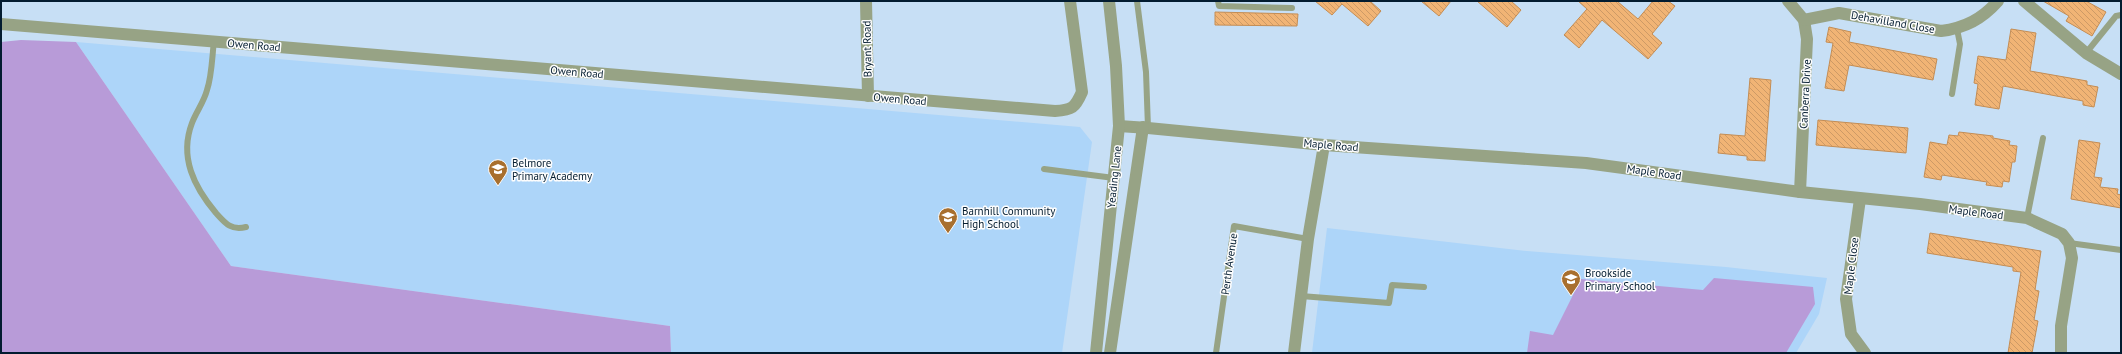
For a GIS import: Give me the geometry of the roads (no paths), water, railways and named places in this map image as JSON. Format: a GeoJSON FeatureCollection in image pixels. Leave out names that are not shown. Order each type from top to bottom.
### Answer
{"type":"FeatureCollection","features":[{"type":"Feature","properties":{"kind":"street","name":"Bryant Road"},"geometry":{"type":"LineString","coordinates":[[866,1],[868,96]]}},
{"type":"Feature","properties":{"kind":"street","name":"Owen Road"},"geometry":{"type":"LineString","coordinates":[[1,24],[1055,111],[1068,110],[1076,104],[1082,92],[1070,1]]}},
{"type":"Feature","properties":{"kind":"street","name":"Yeading Lane"},"geometry":{"type":"LineString","coordinates":[[1096,353],[1119,126],[1116,66],[1109,1]]}},
{"type":"Feature","properties":{"kind":"street"},"geometry":{"type":"LineString","coordinates":[[1788,1],[1804,20]]}},
{"type":"Feature","properties":{"kind":"street","name":"Dehavilland Close"},"geometry":{"type":"LineString","coordinates":[[1804,20],[1839,13],[1941,31],[1957,29],[1971,24],[1989,11],[1998,1]]}},
{"type":"Feature","properties":{"kind":"street"},"geometry":{"type":"LineString","coordinates":[[2024,1],[2086,53],[2121,74]]}},
{"type":"Feature","properties":{"kind":"street","name":"Canberra Drive"},"geometry":{"type":"LineString","coordinates":[[1800,192],[1807,38],[1804,20]]}},
{"type":"Feature","properties":{"kind":"street","name":"Maple Road"},"geometry":{"type":"LineString","coordinates":[[1119,126],[1324,145],[1586,163],[1800,192],[1920,204],[2027,218],[2062,234],[2070,243]]}},
{"type":"Feature","properties":{"kind":"street"},"geometry":{"type":"LineString","coordinates":[[1110,353],[1146,128]]}},
{"type":"Feature","properties":{"kind":"street"},"geometry":{"type":"LineString","coordinates":[[1294,353],[1308,238],[1324,145]]}},
{"type":"Feature","properties":{"kind":"street","name":"Maple Close"},"geometry":{"type":"LineString","coordinates":[[1860,199],[1846,299],[1851,334],[1865,353]]}},
{"type":"Feature","properties":{"kind":"street"},"geometry":{"type":"LineString","coordinates":[[2061,353],[2061,326],[2072,258],[2070,243]]}},
{"type":"Feature","properties":{"kind":"lane"},"geometry":{"type":"LineString","coordinates":[[1136,1],[1146,72],[1146,128]]}},
{"type":"Feature","properties":{"kind":"lane"},"geometry":{"type":"LineString","coordinates":[[1218,1],[1219,6],[1292,8]]}},
{"type":"Feature","properties":{"kind":"lane"},"geometry":{"type":"LineString","coordinates":[[2086,53],[2116,16],[2121,15]]}},
{"type":"Feature","properties":{"kind":"lane"},"geometry":{"type":"LineString","coordinates":[[1952,94],[1960,44],[1957,29]]}},
{"type":"Feature","properties":{"kind":"lane"},"geometry":{"type":"LineString","coordinates":[[214,41],[207,90],[188,135],[186,156],[193,177],[205,200],[231,227],[238,230],[246,227]]}},
{"type":"Feature","properties":{"kind":"lane"},"geometry":{"type":"LineString","coordinates":[[2027,218],[2042,138]]}},
{"type":"Feature","properties":{"kind":"lane"},"geometry":{"type":"LineString","coordinates":[[1044,169],[1114,178]]}},
{"type":"Feature","properties":{"kind":"lane","name":"Perth Avenue"},"geometry":{"type":"LineString","coordinates":[[1216,353],[1234,226],[1308,238]]}},
{"type":"Feature","properties":{"kind":"lane"},"geometry":{"type":"LineString","coordinates":[[2070,243],[2121,250]]}},
{"type":"Feature","properties":{"kind":"lane"},"geometry":{"type":"LineString","coordinates":[[1301,296],[1389,303],[1392,285],[1424,287]]}},
{"type":"Feature","properties":{"kind":"place","name":"Belmore Primary Academy"},"geometry":{"type":"Point","coordinates":[498,186]}},
{"type":"Feature","properties":{"kind":"place","name":"Barnhill Community High School"},"geometry":{"type":"Point","coordinates":[948,234]}},
{"type":"Feature","properties":{"kind":"place","name":"Brookside Primary School"},"geometry":{"type":"Point","coordinates":[1571,296]}}]}
